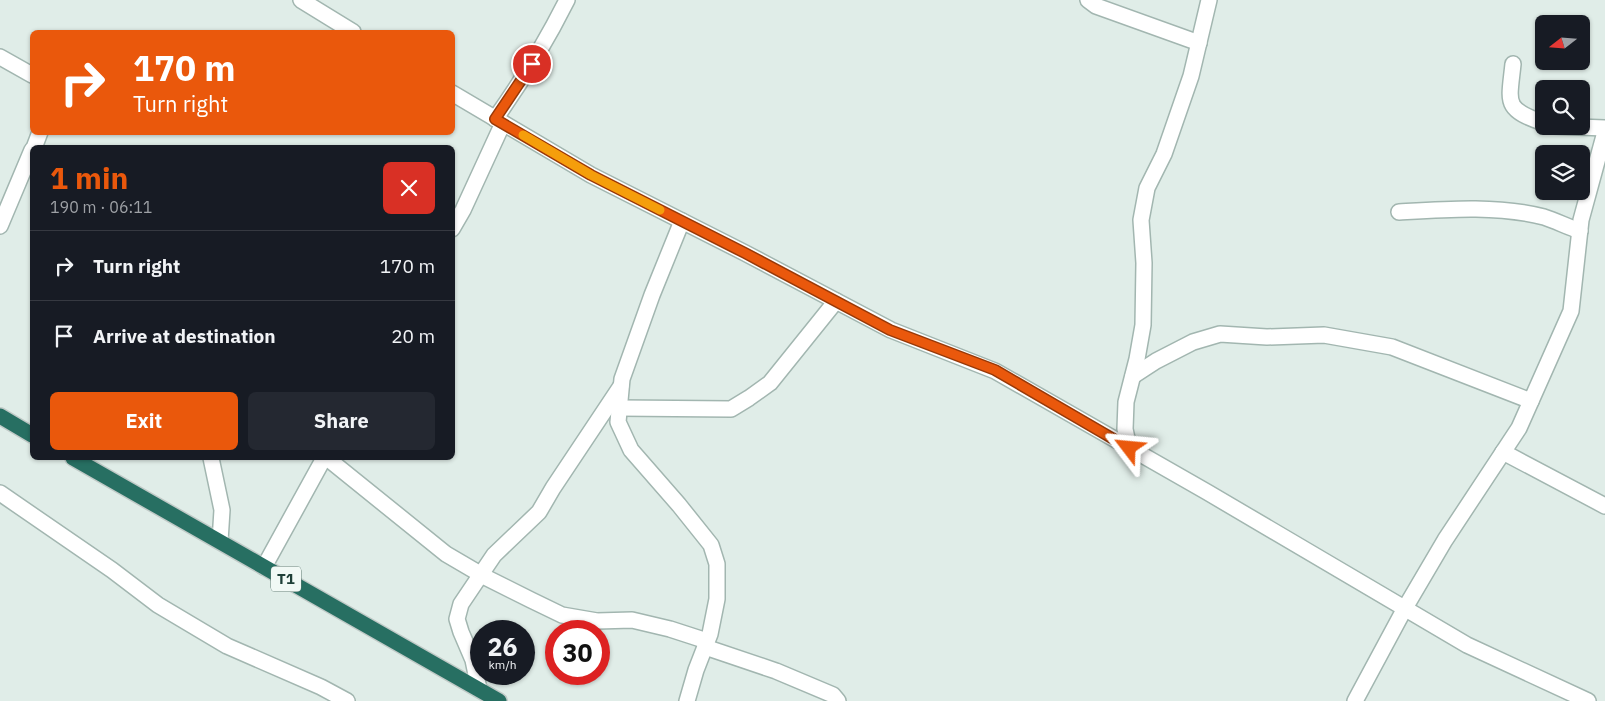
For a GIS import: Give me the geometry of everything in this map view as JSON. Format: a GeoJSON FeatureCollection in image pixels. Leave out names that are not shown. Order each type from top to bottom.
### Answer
{"type":"FeatureCollection","features":[{"type":"Feature","properties":{"kind":"highway"},"geometry":{"type":"LineString","coordinates":[[0,416],[30,433]]}},
{"type":"Feature","properties":{"kind":"highway","name":"T1"},"geometry":{"type":"LineString","coordinates":[[77,460],[499,701]]}},
{"type":"Feature","properties":{"kind":"street"},"geometry":{"type":"LineString","coordinates":[[455,224],[463,210],[499,121],[551,31],[566,0]]}},
{"type":"Feature","properties":{"kind":"street"},"geometry":{"type":"LineString","coordinates":[[1088,0],[1096,6],[1199,44]]}},
{"type":"Feature","properties":{"kind":"street"},"geometry":{"type":"LineString","coordinates":[[1129,448],[1125,429],[1126,402],[1143,325],[1144,263],[1141,220],[1147,188],[1164,154],[1191,76],[1209,0]]}},
{"type":"Feature","properties":{"kind":"street"},"geometry":{"type":"LineString","coordinates":[[304,1],[350,30]]}},
{"type":"Feature","properties":{"kind":"street"},"geometry":{"type":"LineString","coordinates":[[0,58],[30,74]]}},
{"type":"Feature","properties":{"kind":"street"},"geometry":{"type":"LineString","coordinates":[[1513,64],[1510,93],[1511,103],[1518,112],[1535,119]]}},
{"type":"Feature","properties":{"kind":"street"},"geometry":{"type":"LineString","coordinates":[[455,96],[591,175],[890,330],[995,370],[1467,645],[1588,701]]}},
{"type":"Feature","properties":{"kind":"street"},"geometry":{"type":"LineString","coordinates":[[1590,127],[1605,128]]}},
{"type":"Feature","properties":{"kind":"street"},"geometry":{"type":"LineString","coordinates":[[1355,701],[1405,608],[1446,540],[1519,428],[1571,311],[1581,220],[1603,147],[1605,132]]}},
{"type":"Feature","properties":{"kind":"street"},"geometry":{"type":"LineString","coordinates":[[0,226],[30,156]]}},
{"type":"Feature","properties":{"kind":"street"},"geometry":{"type":"LineString","coordinates":[[1399,212],[1458,209],[1503,211],[1545,218],[1580,231]]}},
{"type":"Feature","properties":{"kind":"street"},"geometry":{"type":"LineString","coordinates":[[682,221],[652,295],[622,379],[618,422],[631,450],[679,505],[711,546],[717,564],[717,599],[710,634],[696,670],[687,701]]}},
{"type":"Feature","properties":{"kind":"street"},"geometry":{"type":"LineString","coordinates":[[619,408],[731,409],[770,383],[836,301]]}},
{"type":"Feature","properties":{"kind":"street"},"geometry":{"type":"LineString","coordinates":[[1133,376],[1156,360],[1193,342],[1220,334],[1267,337],[1324,335],[1392,347],[1531,401]]}},
{"type":"Feature","properties":{"kind":"street"},"geometry":{"type":"LineString","coordinates":[[479,689],[473,660],[460,632],[457,619],[461,604],[494,555],[539,512],[622,385]]}},
{"type":"Feature","properties":{"kind":"street"},"geometry":{"type":"LineString","coordinates":[[1503,452],[1605,506]]}},
{"type":"Feature","properties":{"kind":"street"},"geometry":{"type":"LineString","coordinates":[[210,460],[222,510],[220,541]]}},
{"type":"Feature","properties":{"kind":"street"},"geometry":{"type":"LineString","coordinates":[[264,567],[325,460]]}},
{"type":"Feature","properties":{"kind":"street"},"geometry":{"type":"LineString","coordinates":[[328,460],[446,554],[480,574],[562,615],[597,621],[632,620],[670,629],[776,670],[833,696],[838,701]]}},
{"type":"Feature","properties":{"kind":"street"},"geometry":{"type":"LineString","coordinates":[[0,493],[112,570],[158,605],[226,646],[321,687],[347,701]]}},
{"type":"Feature","properties":{"kind":"slow traffic"},"geometry":{"type":"LineString","coordinates":[[523,135],[591,175],[660,210]]}},
{"type":"Feature","properties":{"kind":"route"},"geometry":{"type":"LineString","coordinates":[[532,64],[495,119],[591,175],[745,253],[890,330],[995,370],[1129,448]]}}]}
